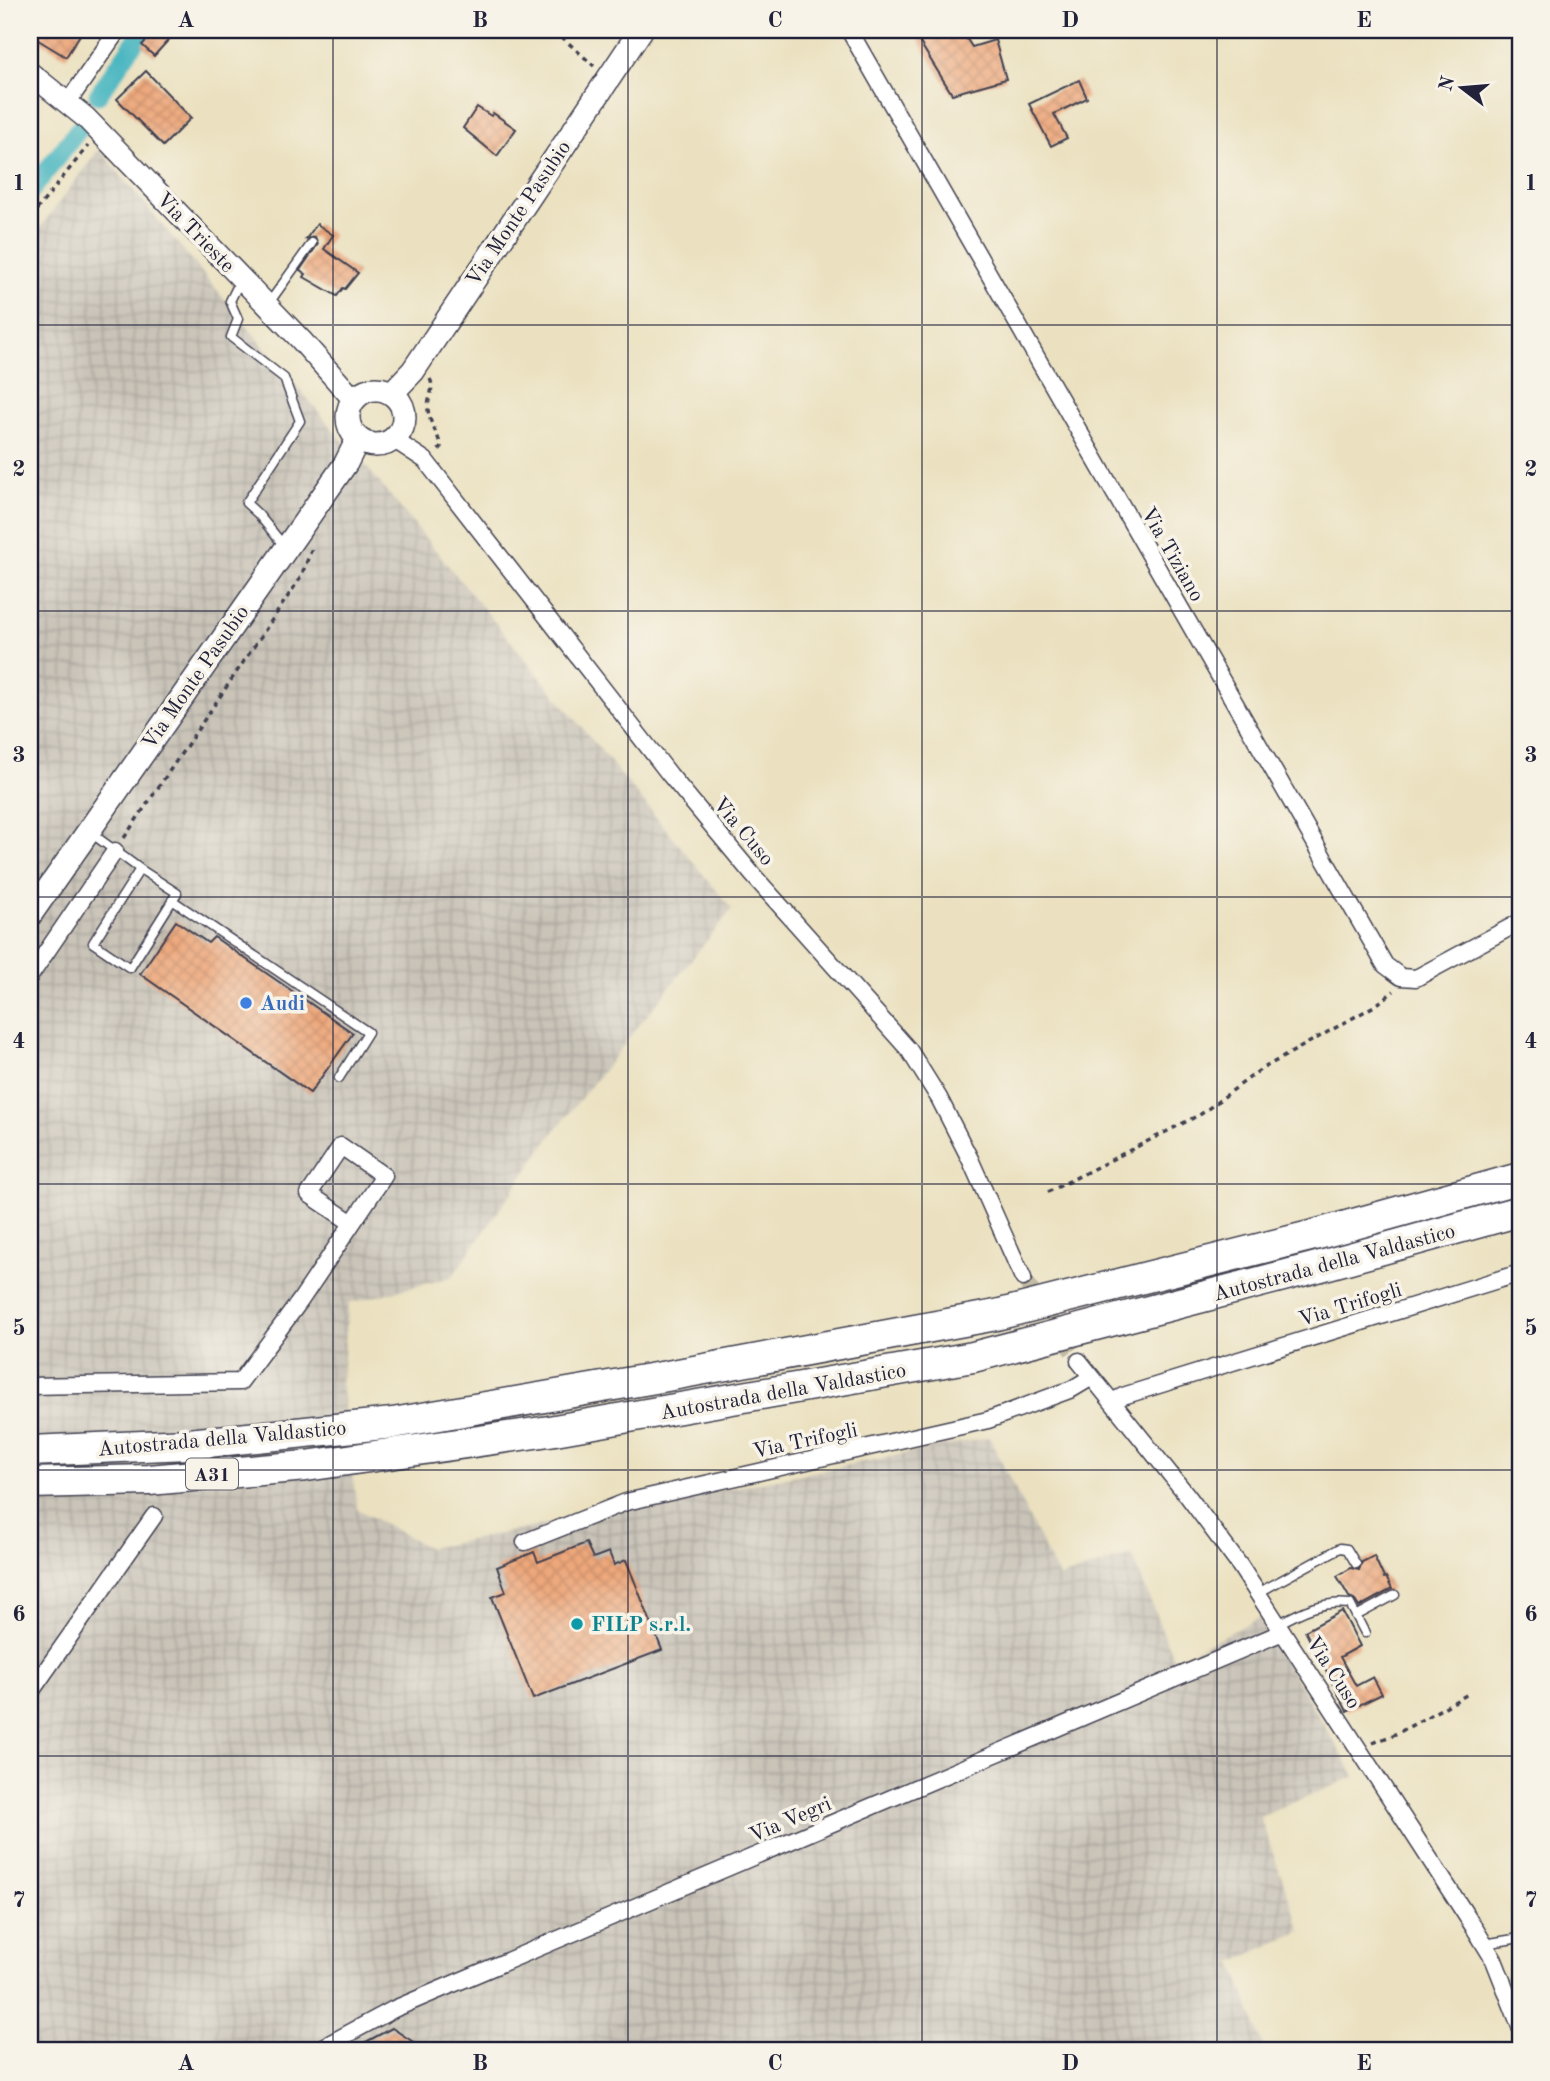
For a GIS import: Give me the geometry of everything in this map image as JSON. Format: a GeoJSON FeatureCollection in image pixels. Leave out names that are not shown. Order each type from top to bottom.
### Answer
{"type":"FeatureCollection","features":[{"type":"Feature","properties":{"kind":"highway","name":"Autostrada della Valdastico"},"geometry":{"type":"LineString","coordinates":[[30,1483],[149,1480],[306,1466],[393,1437],[680,1373],[996,1315],[1318,1234],[1520,1178]]}},
{"type":"Feature","properties":{"kind":"highway","name":"Autostrada della Valdastico"},"geometry":{"type":"LineString","coordinates":[[30,1451],[550,1431],[972,1357],[1308,1270],[1520,1211]]}},
{"type":"Feature","properties":{"kind":"main road","name":"Via Monte Pasubio"},"geometry":{"type":"LineString","coordinates":[[392,393],[413,371],[641,30]]}},
{"type":"Feature","properties":{"kind":"main road"},"geometry":{"type":"LineString","coordinates":[[367,390],[392,393],[402,407],[404,416],[399,433],[393,439],[376,445],[358,439],[352,432],[348,416],[354,400],[367,390]]}},
{"type":"Feature","properties":{"kind":"main road","name":"Via Monte Pasubio"},"geometry":{"type":"LineString","coordinates":[[30,915],[346,463],[358,439]]}},
{"type":"Feature","properties":{"kind":"street"},"geometry":{"type":"LineString","coordinates":[[68,102],[118,30]]}},
{"type":"Feature","properties":{"kind":"street","name":"Via Tiziano"},"geometry":{"type":"LineString","coordinates":[[849,30],[1379,956],[1393,973],[1401,977]]}},
{"type":"Feature","properties":{"kind":"street","name":"Via Trieste"},"geometry":{"type":"LineString","coordinates":[[30,72],[92,125],[268,306],[354,400]]}},
{"type":"Feature","properties":{"kind":"street","name":"Via Cuso"},"geometry":{"type":"LineString","coordinates":[[393,439],[425,460],[670,775],[752,874],[909,1050],[939,1098],[970,1159],[1023,1278]]}},
{"type":"Feature","properties":{"kind":"street"},"geometry":{"type":"LineString","coordinates":[[30,976],[115,851]]}},
{"type":"Feature","properties":{"kind":"street"},"geometry":{"type":"LineString","coordinates":[[1401,977],[1416,978],[1520,922]]}},
{"type":"Feature","properties":{"kind":"street"},"geometry":{"type":"LineString","coordinates":[[30,1386],[240,1382],[300,1301],[352,1223],[384,1175],[341,1146],[309,1194],[352,1223]]}},
{"type":"Feature","properties":{"kind":"street","name":"Via Trifogli"},"geometry":{"type":"LineString","coordinates":[[1112,1402],[1123,1396],[1520,1273]]}},
{"type":"Feature","properties":{"kind":"street","name":"Via Cuso"},"geometry":{"type":"LineString","coordinates":[[1079,1361],[1187,1495],[1258,1592],[1494,1960],[1520,2026]]}},
{"type":"Feature","properties":{"kind":"street","name":"Via Trifogli"},"geometry":{"type":"LineString","coordinates":[[526,1542],[626,1502],[988,1420],[1072,1389],[1092,1377]]}},
{"type":"Feature","properties":{"kind":"street"},"geometry":{"type":"LineString","coordinates":[[30,1693],[153,1516]]}},
{"type":"Feature","properties":{"kind":"street","name":"Via Vegri"},"geometry":{"type":"LineString","coordinates":[[316,2051],[394,2008],[1280,1628]]}},
{"type":"Feature","properties":{"kind":"lane"},"geometry":{"type":"LineString","coordinates":[[268,306],[312,243]]}},
{"type":"Feature","properties":{"kind":"lane"},"geometry":{"type":"LineString","coordinates":[[242,279],[230,301],[238,319],[231,337],[284,378],[300,421],[246,503],[258,513],[285,547]]}},
{"type":"Feature","properties":{"kind":"lane"},"geometry":{"type":"LineString","coordinates":[[88,831],[177,893],[130,968],[93,943],[140,869]]}},
{"type":"Feature","properties":{"kind":"lane"},"geometry":{"type":"LineString","coordinates":[[172,900],[368,1032],[338,1078]]}},
{"type":"Feature","properties":{"kind":"lane"},"geometry":{"type":"LineString","coordinates":[[1258,1592],[1340,1549],[1348,1549],[1356,1564]]}},
{"type":"Feature","properties":{"kind":"lane"},"geometry":{"type":"LineString","coordinates":[[1356,1616],[1395,1595]]}},
{"type":"Feature","properties":{"kind":"lane"},"geometry":{"type":"LineString","coordinates":[[1280,1628],[1308,1608],[1350,1604],[1365,1633]]}},
{"type":"Feature","properties":{"kind":"lane"},"geometry":{"type":"LineString","coordinates":[[1484,1944],[1520,1938]]}},
{"type":"Feature","properties":{"kind":"path"},"geometry":{"type":"LineString","coordinates":[[554,30],[607,79]]}},
{"type":"Feature","properties":{"kind":"path"},"geometry":{"type":"LineString","coordinates":[[30,218],[88,146],[92,125]]}},
{"type":"Feature","properties":{"kind":"path"},"geometry":{"type":"LineString","coordinates":[[413,371],[431,380],[433,385],[429,414],[441,448],[425,460]]}},
{"type":"Feature","properties":{"kind":"path"},"geometry":{"type":"LineString","coordinates":[[115,851],[301,577],[315,542]]}},
{"type":"Feature","properties":{"kind":"path"},"geometry":{"type":"LineString","coordinates":[[1048,1192],[1201,1114],[1278,1059],[1389,997],[1401,977]]}},
{"type":"Feature","properties":{"kind":"path"},"geometry":{"type":"LineString","coordinates":[[1359,1749],[1398,1733],[1470,1693]]}},
{"type":"Feature","properties":{"kind":"shaded area"},"geometry":{"type":"Polygon","coordinates":[[[99,149],[355,453],[732,909],[554,1132],[452,1277],[349,1303],[341,1384],[357,1509],[429,1548],[989,1437],[1060,1577],[1132,1555],[1174,1660],[1259,1618],[1355,1776],[1260,1817],[1301,1931],[1233,1962],[1265,2051],[30,2051],[30,241],[99,149]]]}},
{"type":"Feature","properties":{"kind":"building"},"geometry":{"type":"Polygon","coordinates":[[[30,30],[83,30],[66,57],[30,35],[30,30]]]}},
{"type":"Feature","properties":{"kind":"building"},"geometry":{"type":"Polygon","coordinates":[[[156,30],[166,30],[172,36],[154,56],[142,45],[156,30]]]}},
{"type":"Feature","properties":{"kind":"building"},"geometry":{"type":"Polygon","coordinates":[[[912,30],[961,30],[972,47],[995,40],[1006,79],[952,94],[912,30]]]}},
{"type":"Feature","properties":{"kind":"building"},"geometry":{"type":"Polygon","coordinates":[[[146,71],[191,118],[163,146],[117,99],[146,71]]]}},
{"type":"Feature","properties":{"kind":"building"},"geometry":{"type":"Polygon","coordinates":[[[1079,80],[1087,98],[1054,114],[1067,138],[1051,146],[1029,104],[1079,80]]]}},
{"type":"Feature","properties":{"kind":"building"},"geometry":{"type":"Polygon","coordinates":[[[477,107],[491,116],[493,113],[516,129],[497,156],[463,128],[477,107]]]}},
{"type":"Feature","properties":{"kind":"building"},"geometry":{"type":"Polygon","coordinates":[[[317,224],[333,235],[324,249],[358,273],[337,296],[304,277],[306,274],[300,270],[318,244],[315,237],[306,239],[317,224]]]}},
{"type":"Feature","properties":{"kind":"building","name":"Audi"},"geometry":{"type":"Polygon","coordinates":[[[176,921],[208,943],[214,937],[353,1033],[310,1093],[140,974],[176,921]]]}},
{"type":"Feature","properties":{"kind":"building","name":"FILP s.r.l."},"geometry":{"type":"Polygon","coordinates":[[[586,1543],[593,1558],[609,1552],[614,1565],[626,1560],[662,1650],[533,1699],[492,1597],[506,1592],[497,1567],[534,1552],[538,1562],[586,1543]]]}},
{"type":"Feature","properties":{"kind":"building"},"geometry":{"type":"Polygon","coordinates":[[[1374,1556],[1392,1589],[1359,1607],[1354,1599],[1349,1597],[1337,1576],[1351,1568],[1359,1570],[1362,1562],[1374,1556]]]}},
{"type":"Feature","properties":{"kind":"building"},"geometry":{"type":"Polygon","coordinates":[[[1342,1611],[1360,1646],[1340,1657],[1356,1686],[1373,1677],[1382,1694],[1347,1711],[1305,1631],[1342,1611]]]}},
{"type":"Feature","properties":{"kind":"building"},"geometry":{"type":"Polygon","coordinates":[[[392,2028],[427,2051],[349,2051],[392,2028]]]}},
{"type":"Feature","properties":{"kind":"waterway"},"geometry":{"type":"LineString","coordinates":[[98,95],[143,30]]}},
{"type":"Feature","properties":{"kind":"waterway"},"geometry":{"type":"LineString","coordinates":[[30,192],[79,129]]}},
{"type":"Feature","properties":{"kind":"tunnel"},"geometry":{"type":"LineString","coordinates":[[1023,1278],[1079,1361]]}},
{"type":"Feature","properties":{"kind":"place","name":"Audi"},"geometry":{"type":"Point","coordinates":[246,1003]}},
{"type":"Feature","properties":{"kind":"place","name":"FILP s.r.l."},"geometry":{"type":"Point","coordinates":[577,1624]}}]}
